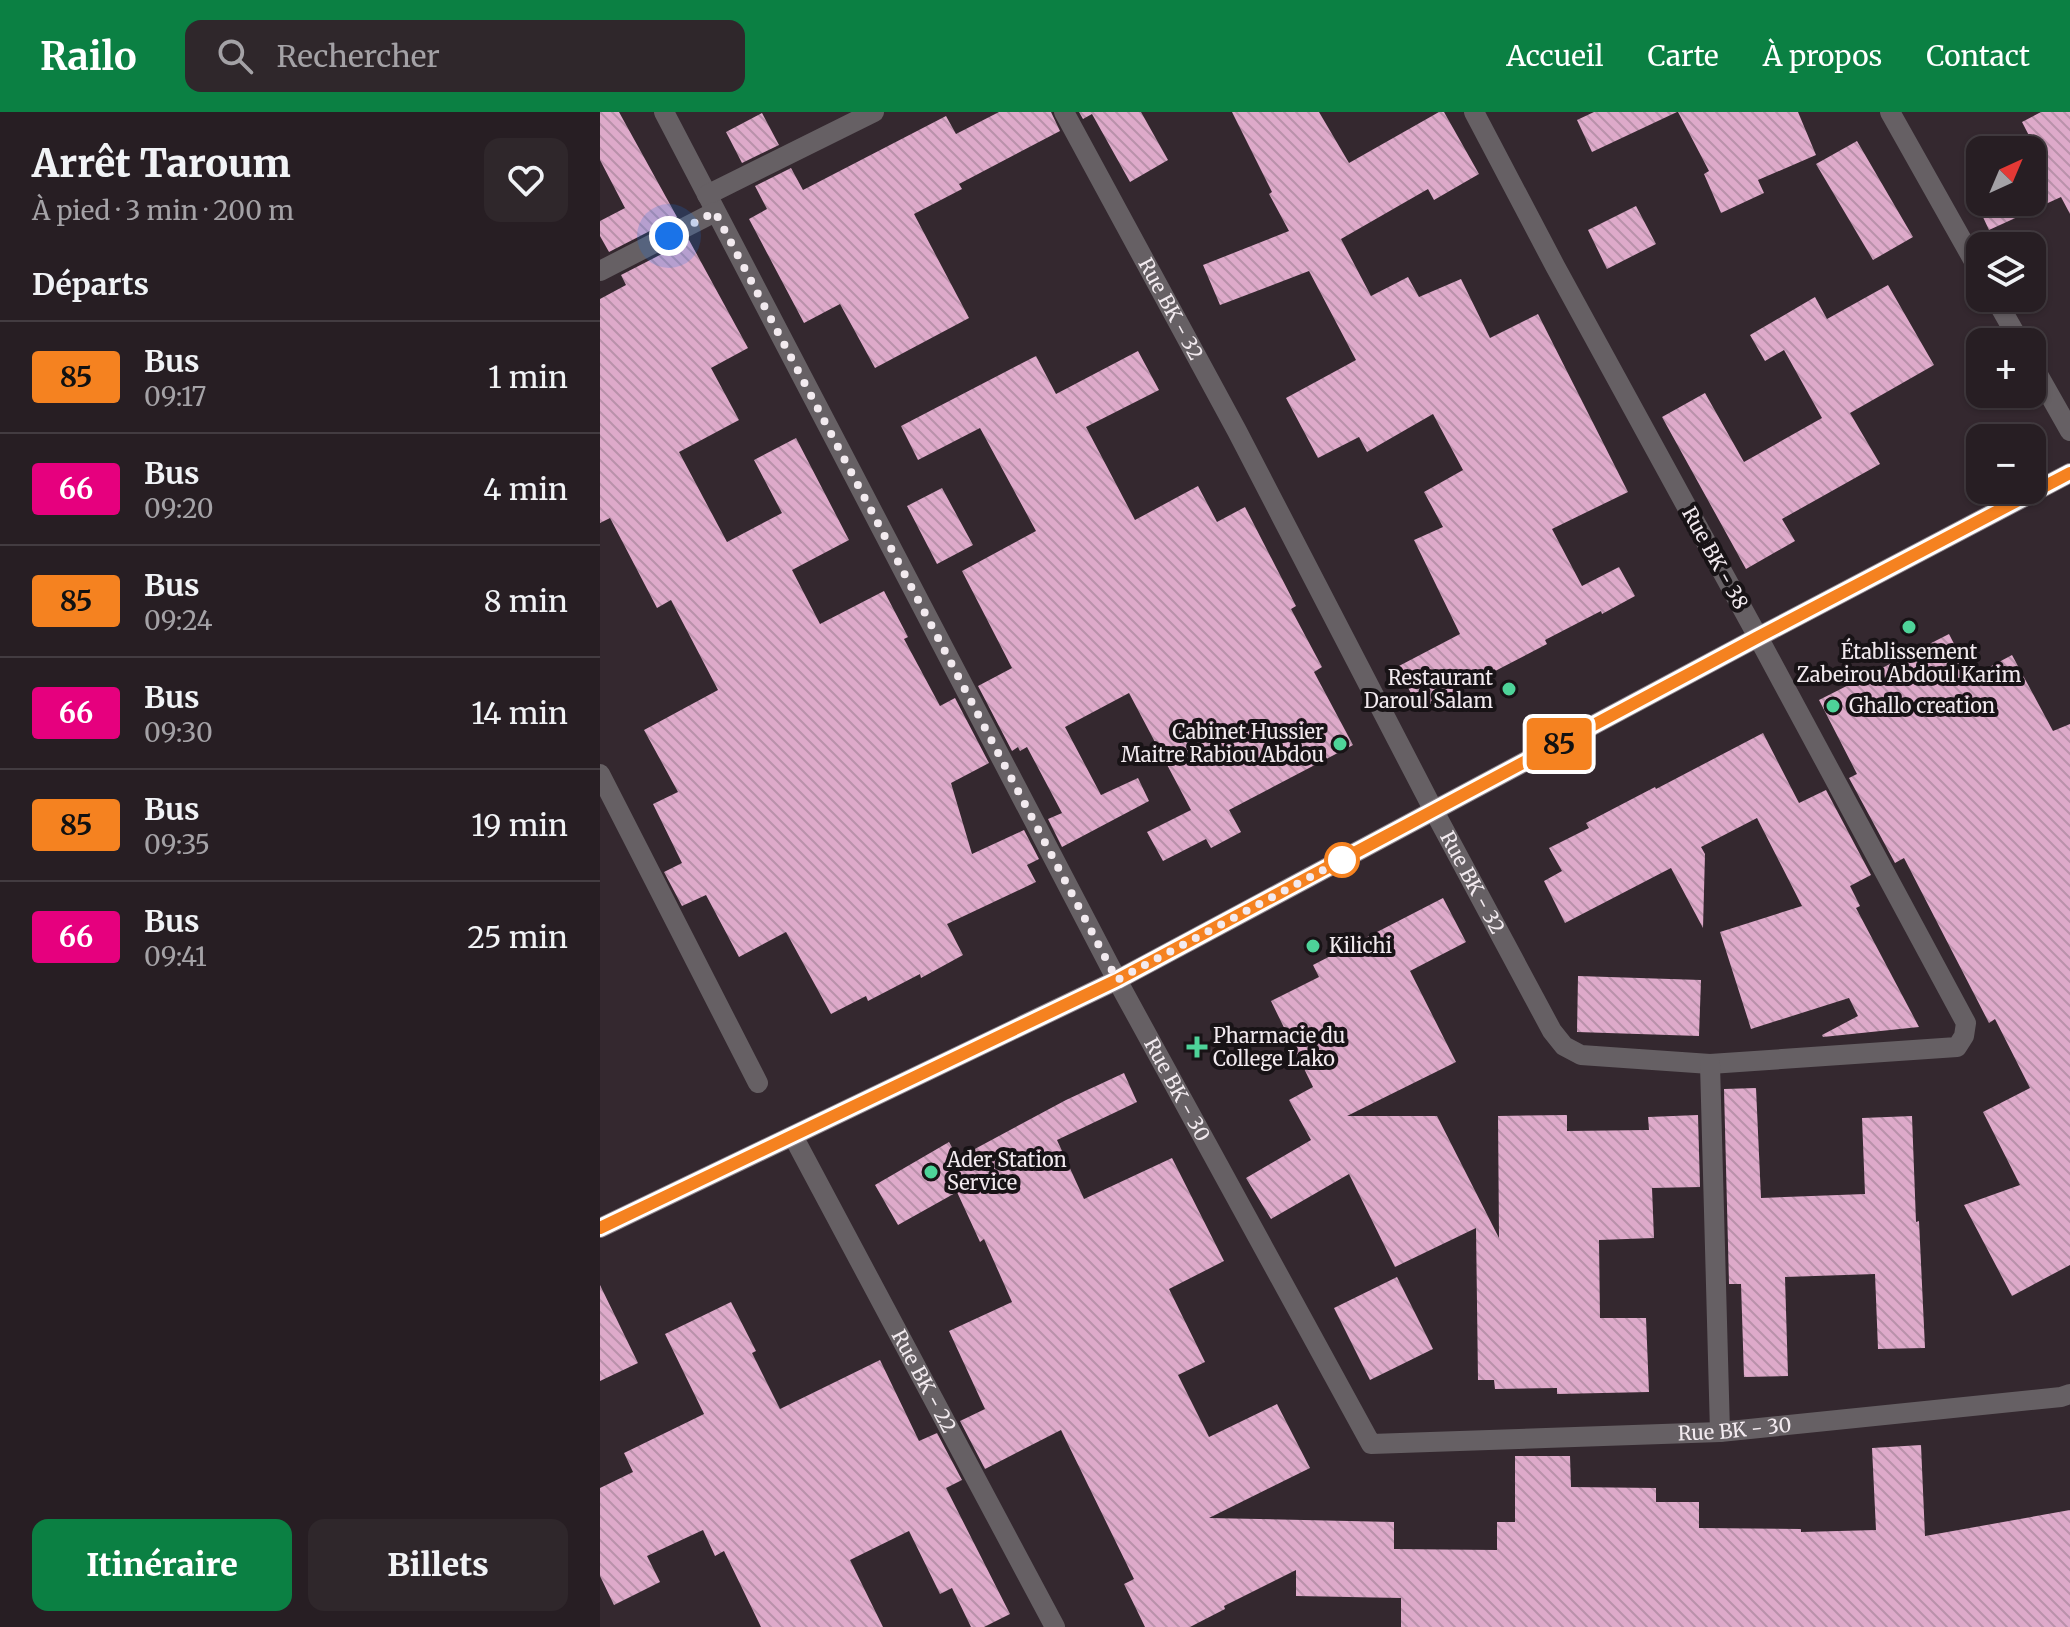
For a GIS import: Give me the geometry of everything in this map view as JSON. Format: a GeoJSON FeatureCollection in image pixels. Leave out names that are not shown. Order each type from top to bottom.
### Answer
{"type":"FeatureCollection","features":[{"type":"Feature","properties":{"kind":"main road"},"geometry":{"type":"LineString","coordinates":[[600,1228],[1117,980],[2070,473]]}},
{"type":"Feature","properties":{"kind":"street","name":"Rue BK - 30"},"geometry":{"type":"LineString","coordinates":[[664,112],[1117,980],[1371,1444],[1720,1432],[2070,1394]]}},
{"type":"Feature","properties":{"kind":"street"},"geometry":{"type":"LineString","coordinates":[[600,271],[711,203],[874,112]]}},
{"type":"Feature","properties":{"kind":"street","name":"Rue BK - 32"},"geometry":{"type":"LineString","coordinates":[[1064,112],[1229,417],[1434,811],[1552,1031],[1564,1046],[1581,1055],[1710,1064],[1957,1047]]}},
{"type":"Feature","properties":{"kind":"street","name":"Rue BK - 38"},"geometry":{"type":"LineString","coordinates":[[1474,112],[1966,1023],[1964,1036],[1957,1047]]}},
{"type":"Feature","properties":{"kind":"street"},"geometry":{"type":"LineString","coordinates":[[1890,112],[1966,247]]}},
{"type":"Feature","properties":{"kind":"street"},"geometry":{"type":"LineString","coordinates":[[2046,389],[2070,431]]}},
{"type":"Feature","properties":{"kind":"street"},"geometry":{"type":"LineString","coordinates":[[600,774],[758,1083]]}},
{"type":"Feature","properties":{"kind":"street"},"geometry":{"type":"LineString","coordinates":[[1710,1064],[1720,1432]]}},
{"type":"Feature","properties":{"kind":"street","name":"Rue BK - 22"},"geometry":{"type":"LineString","coordinates":[[793,1136],[1055,1627]]}},
{"type":"Feature","properties":{"kind":"building"},"geometry":{"type":"Polygon","coordinates":[[[600,112],[619,112],[677,217],[609,252],[600,236],[600,221],[625,208],[600,160],[600,112]]]}},
{"type":"Feature","properties":{"kind":"building"},"geometry":{"type":"Polygon","coordinates":[[[999,112],[1051,112],[1060,131],[959,184],[962,189],[914,214],[969,318],[875,368],[840,304],[804,323],[749,219],[767,209],[755,186],[791,168],[803,190],[946,116],[956,134],[999,112]]]}},
{"type":"Feature","properties":{"kind":"building"},"geometry":{"type":"Polygon","coordinates":[[[1079,112],[1141,112],[1168,160],[1130,182],[1092,114],[1083,119],[1079,112]]]}},
{"type":"Feature","properties":{"kind":"building"},"geometry":{"type":"Polygon","coordinates":[[[1232,112],[1319,112],[1349,163],[1444,112],[1479,174],[1434,200],[1428,189],[1341,239],[1371,296],[1408,277],[1419,297],[1461,279],[1490,338],[1538,314],[1628,492],[1552,529],[1582,586],[1619,567],[1635,596],[1545,640],[1547,644],[1420,710],[1397,667],[1460,634],[1414,540],[1443,527],[1424,492],[1463,470],[1433,414],[1367,452],[1359,437],[1318,458],[1286,398],[1356,360],[1309,271],[1220,305],[1203,265],[1289,231],[1232,112]]]}},
{"type":"Feature","properties":{"kind":"building"},"geometry":{"type":"Polygon","coordinates":[[[1594,112],[1677,112],[1592,152],[1577,120],[1594,112]]]}},
{"type":"Feature","properties":{"kind":"building"},"geometry":{"type":"Polygon","coordinates":[[[1678,112],[1798,112],[1816,155],[1758,180],[1764,193],[1721,213],[1704,174],[1709,171],[1678,112]]]}},
{"type":"Feature","properties":{"kind":"building"},"geometry":{"type":"Polygon","coordinates":[[[2041,112],[2070,112],[2070,214],[2061,197],[2046,204],[2046,136],[2029,136],[2022,122],[2041,112]]]}},
{"type":"Feature","properties":{"kind":"building"},"geometry":{"type":"Polygon","coordinates":[[[762,113],[779,145],[742,163],[726,132],[762,113]]]}},
{"type":"Feature","properties":{"kind":"building"},"geometry":{"type":"Polygon","coordinates":[[[1857,141],[1913,237],[1873,260],[1816,164],[1857,141]]]}},
{"type":"Feature","properties":{"kind":"building"},"geometry":{"type":"Polygon","coordinates":[[[1636,206],[1656,244],[1607,269],[1588,230],[1636,206]]]}},
{"type":"Feature","properties":{"kind":"building"},"geometry":{"type":"Polygon","coordinates":[[[1982,216],[2020,216],[1989,230],[1982,216]]]}},
{"type":"Feature","properties":{"kind":"building"},"geometry":{"type":"Polygon","coordinates":[[[689,240],[748,348],[711,368],[739,420],[679,452],[727,542],[782,513],[754,460],[796,438],[849,540],[792,570],[820,624],[884,591],[908,637],[904,639],[940,706],[955,698],[989,763],[951,783],[972,854],[1024,830],[1039,859],[1027,865],[1036,882],[947,924],[963,955],[921,978],[920,974],[868,1001],[866,996],[831,1014],[786,932],[739,957],[706,895],[682,906],[664,872],[682,863],[653,804],[678,792],[644,730],[718,690],[671,600],[657,608],[610,518],[600,523],[600,299],[626,285],[621,275],[689,240]]]}},
{"type":"Feature","properties":{"kind":"building"},"geometry":{"type":"Polygon","coordinates":[[[1888,285],[1934,365],[1850,413],[1880,464],[1782,519],[1795,541],[1746,569],[1662,417],[1705,393],[1744,462],[1822,418],[1784,350],[1765,361],[1750,335],[1815,297],[1827,319],[1888,285]]]}},
{"type":"Feature","properties":{"kind":"building"},"geometry":{"type":"Polygon","coordinates":[[[1138,351],[1159,390],[1086,427],[1135,520],[1198,486],[1217,522],[1245,507],[1296,606],[1291,609],[1322,667],[1314,672],[1353,745],[1229,810],[1241,832],[1211,848],[1206,839],[1163,861],[1147,832],[1191,810],[1129,693],[1065,727],[1101,795],[1138,778],[1149,801],[1062,847],[1048,819],[1062,813],[1027,747],[1012,751],[978,686],[1012,668],[962,571],[1036,531],[980,428],[918,460],[901,426],[1036,356],[1056,394],[1138,351]]]}},
{"type":"Feature","properties":{"kind":"building"},"geometry":{"type":"Polygon","coordinates":[[[942,488],[973,545],[937,564],[907,506],[942,488]]]}},
{"type":"Feature","properties":{"kind":"building"},"geometry":{"type":"Polygon","coordinates":[[[1949,634],[1971,677],[2012,655],[2053,731],[2070,724],[2070,1265],[2012,1296],[1964,1205],[2020,1185],[1983,1112],[2030,1088],[1995,1019],[1989,1023],[1904,858],[1895,863],[1849,778],[1857,774],[1819,700],[1949,634]]]}},
{"type":"Feature","properties":{"kind":"building"},"geometry":{"type":"Polygon","coordinates":[[[1763,733],[1799,803],[1826,790],[1871,875],[1850,886],[1860,906],[1856,908],[1919,1027],[1823,1037],[1858,1016],[1849,998],[1751,1029],[1720,932],[1802,906],[1757,818],[1701,847],[1705,854],[1703,928],[1671,868],[1565,923],[1544,881],[1562,871],[1549,848],[1589,828],[1586,823],[1763,733]]]}},
{"type":"Feature","properties":{"kind":"building"},"geometry":{"type":"Polygon","coordinates":[[[1443,898],[1466,942],[1410,971],[1456,1062],[1347,1116],[1437,1116],[1499,1238],[1498,1116],[1567,1115],[1567,1131],[1649,1130],[1648,1117],[1698,1115],[1700,1187],[1652,1188],[1654,1238],[1599,1240],[1600,1318],[1646,1318],[1649,1392],[1557,1394],[1557,1388],[1495,1389],[1494,1380],[1478,1380],[1476,1228],[1395,1267],[1349,1174],[1271,1219],[1246,1178],[1311,1140],[1289,1100],[1313,1087],[1271,1001],[1319,977],[1313,965],[1443,898]]]}},
{"type":"Feature","properties":{"kind":"building"},"geometry":{"type":"Polygon","coordinates":[[[1578,976],[1701,980],[1699,1036],[1577,1032],[1578,976]]]}},
{"type":"Feature","properties":{"kind":"building"},"geometry":{"type":"Polygon","coordinates":[[[1124,1073],[1137,1102],[1057,1140],[1084,1199],[1172,1158],[1224,1261],[1169,1289],[1205,1362],[1178,1375],[1209,1437],[1277,1404],[1310,1468],[1209,1518],[1394,1522],[1394,1549],[1497,1550],[1497,1522],[1515,1522],[1515,1456],[1570,1456],[1571,1487],[1656,1488],[1656,1502],[1699,1502],[1699,1528],[1801,1529],[1801,1532],[1876,1530],[1872,1448],[1921,1445],[1925,1536],[2070,1510],[2070,1627],[1401,1627],[1401,1598],[1296,1596],[1296,1570],[1190,1627],[1145,1627],[1124,1584],[1134,1579],[1061,1430],[985,1469],[960,1421],[985,1409],[949,1331],[1012,1302],[984,1239],[980,1242],[957,1192],[898,1225],[875,1185],[949,1142],[958,1158],[1066,1100],[1124,1073]]]}},
{"type":"Feature","properties":{"kind":"building"},"geometry":{"type":"Polygon","coordinates":[[[1756,1088],[1761,1198],[1865,1194],[1862,1118],[1912,1116],[1925,1348],[1878,1349],[1875,1274],[1785,1277],[1788,1376],[1744,1377],[1741,1284],[1729,1284],[1724,1089],[1756,1088]]]}},
{"type":"Feature","properties":{"kind":"building"},"geometry":{"type":"Polygon","coordinates":[[[1397,1277],[1433,1349],[1370,1380],[1334,1308],[1397,1277]]]}},
{"type":"Feature","properties":{"kind":"building"},"geometry":{"type":"Polygon","coordinates":[[[600,1285],[638,1363],[600,1381],[600,1285]]]}},
{"type":"Feature","properties":{"kind":"building"},"geometry":{"type":"Polygon","coordinates":[[[731,1302],[780,1409],[880,1360],[919,1441],[937,1433],[962,1480],[946,1488],[1010,1614],[984,1627],[971,1627],[952,1588],[940,1594],[909,1531],[850,1560],[883,1627],[761,1627],[724,1551],[715,1556],[703,1530],[647,1556],[660,1582],[614,1605],[600,1576],[600,1488],[633,1472],[624,1453],[704,1414],[665,1334],[731,1302]]]}},
{"type":"Feature","properties":{"kind":"bus line","name":"85"},"geometry":{"type":"LineString","coordinates":[[600,1228],[1117,980],[2070,473]]}},
{"type":"Feature","properties":{"kind":"place","name":"Établissement Zabeirou Abdoul Karim"},"geometry":{"type":"Point","coordinates":[1909,627]}},
{"type":"Feature","properties":{"kind":"place","name":"Restaurant Daroul Salam"},"geometry":{"type":"Point","coordinates":[1509,689]}},
{"type":"Feature","properties":{"kind":"place","name":"Ghallo creation"},"geometry":{"type":"Point","coordinates":[1833,706]}},
{"type":"Feature","properties":{"kind":"place","name":"Cabinet Hussier Maitre Rabiou Abdou"},"geometry":{"type":"Point","coordinates":[1340,744]}},
{"type":"Feature","properties":{"kind":"place","name":"Kilichi"},"geometry":{"type":"Point","coordinates":[1313,946]}},
{"type":"Feature","properties":{"kind":"place","name":"Pharmacie du College Lako"},"geometry":{"type":"Point","coordinates":[1197,1047]}},
{"type":"Feature","properties":{"kind":"place","name":"Ader Station Service"},"geometry":{"type":"Point","coordinates":[931,1172]}},
{"type":"Feature","properties":{"kind":"route"},"geometry":{"type":"LineString","coordinates":[[669,236],[715,212],[1117,980],[1355,853],[1342,860]]}}]}
